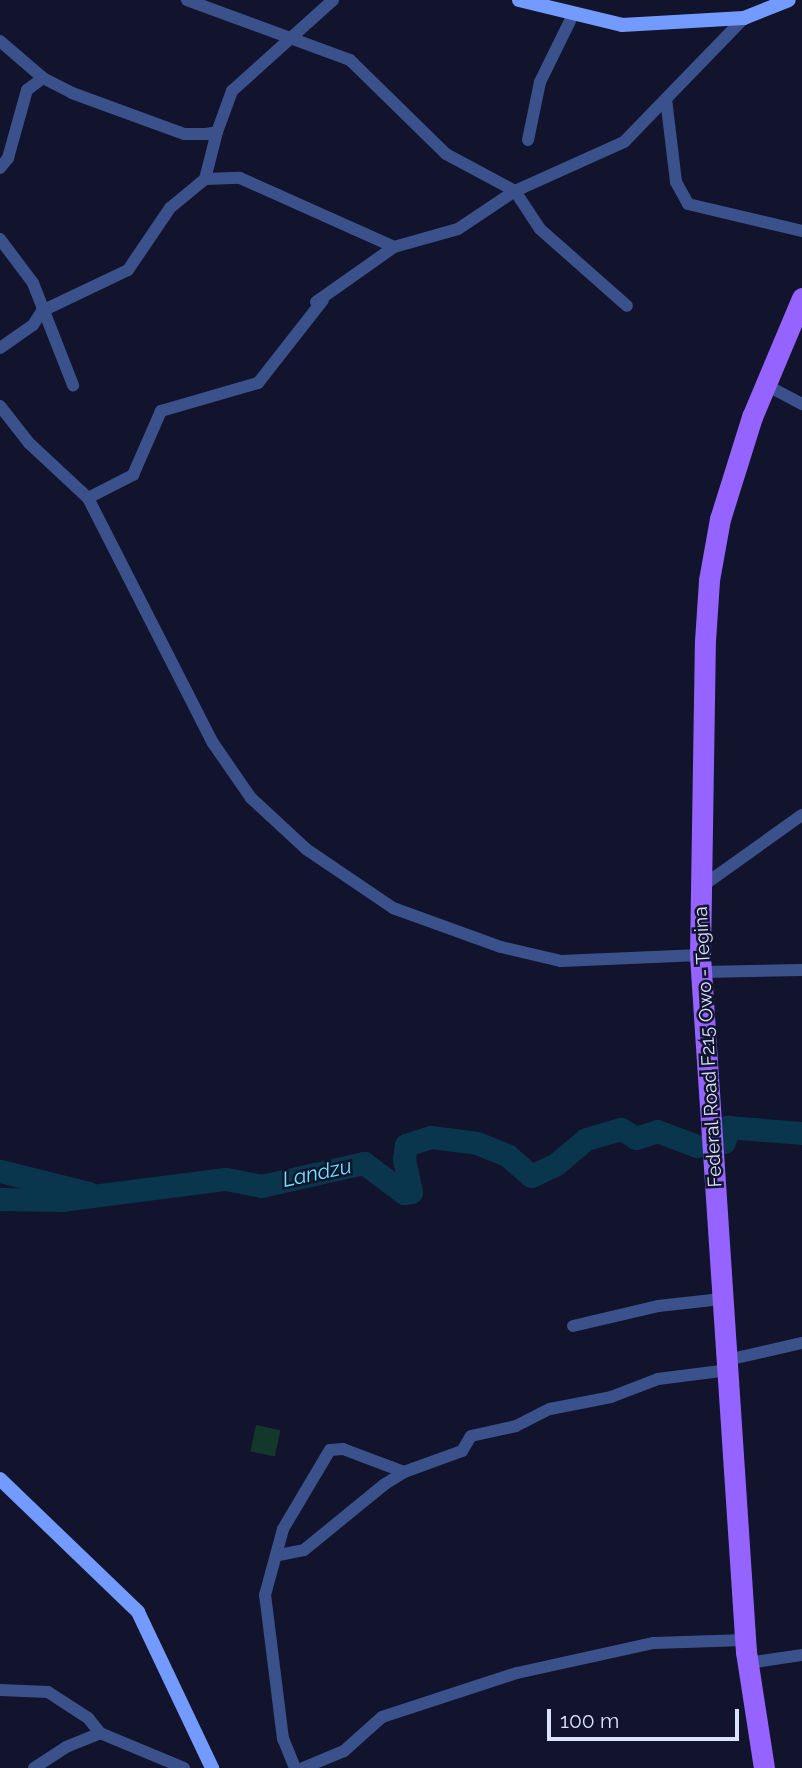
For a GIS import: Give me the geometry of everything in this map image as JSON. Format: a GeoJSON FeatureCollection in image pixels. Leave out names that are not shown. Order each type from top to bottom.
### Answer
{"type":"FeatureCollection","features":[{"type":"Feature","properties":{"kind":"main road","name":"Federal Road F215 Owo - Tegina"},"geometry":{"type":"LineString","coordinates":[[764,1768],[745,1640],[700,963],[701,887],[709,580],[733,474],[802,298]]}},
{"type":"Feature","properties":{"kind":"street"},"geometry":{"type":"LineString","coordinates":[[187,0],[290,35],[350,60],[446,154],[514,191],[540,229],[627,306]]}},
{"type":"Feature","properties":{"kind":"street"},"geometry":{"type":"LineString","coordinates":[[0,348],[33,325],[42,311],[128,270],[170,208],[205,179],[217,132],[232,91],[258,71],[290,35],[333,0]]}},
{"type":"Feature","properties":{"kind":"street"},"geometry":{"type":"LineString","coordinates":[[519,0],[622,25],[744,18],[789,0]]}},
{"type":"Feature","properties":{"kind":"street"},"geometry":{"type":"LineString","coordinates":[[528,140],[540,82],[573,15]]}},
{"type":"Feature","properties":{"kind":"street"},"geometry":{"type":"LineString","coordinates":[[88,498],[133,475],[161,411],[258,383],[319,301],[394,247],[458,229],[514,191],[625,142],[744,18]]}},
{"type":"Feature","properties":{"kind":"street"},"geometry":{"type":"LineString","coordinates":[[0,41],[43,78],[72,93],[173,131],[217,132]]}},
{"type":"Feature","properties":{"kind":"street"},"geometry":{"type":"LineString","coordinates":[[0,168],[8,158],[27,90],[43,78]]}},
{"type":"Feature","properties":{"kind":"street"},"geometry":{"type":"LineString","coordinates":[[666,99],[676,182],[688,204],[802,231]]}},
{"type":"Feature","properties":{"kind":"street"},"geometry":{"type":"LineString","coordinates":[[205,179],[240,178],[394,247]]}},
{"type":"Feature","properties":{"kind":"street"},"geometry":{"type":"LineString","coordinates":[[0,239],[33,284],[73,385]]}},
{"type":"Feature","properties":{"kind":"street"},"geometry":{"type":"LineString","coordinates":[[766,385],[802,404]]}},
{"type":"Feature","properties":{"kind":"street"},"geometry":{"type":"LineString","coordinates":[[0,406],[29,443],[88,498],[213,743],[251,798],[306,849],[393,908],[501,947],[561,961],[700,963],[802,970]]}},
{"type":"Feature","properties":{"kind":"street"},"geometry":{"type":"LineString","coordinates":[[701,887],[802,815]]}},
{"type":"Feature","properties":{"kind":"street"},"geometry":{"type":"LineString","coordinates":[[573,1326],[658,1306],[722,1299]]}},
{"type":"Feature","properties":{"kind":"street"},"geometry":{"type":"LineString","coordinates":[[279,1555],[304,1550],[404,1472],[462,1451],[471,1436],[516,1426],[550,1409],[611,1397],[658,1379],[727,1365],[802,1343]]}},
{"type":"Feature","properties":{"kind":"street"},"geometry":{"type":"LineString","coordinates":[[295,1768],[284,1739],[265,1595],[279,1555],[283,1530],[330,1450],[343,1449],[404,1472]]}},
{"type":"Feature","properties":{"kind":"street"},"geometry":{"type":"LineString","coordinates":[[0,1479],[138,1612],[212,1768]]}},
{"type":"Feature","properties":{"kind":"street"},"geometry":{"type":"LineString","coordinates":[[303,1768],[344,1751],[382,1717],[516,1673],[654,1643],[745,1640]]}},
{"type":"Feature","properties":{"kind":"street"},"geometry":{"type":"LineString","coordinates":[[748,1663],[802,1655]]}},
{"type":"Feature","properties":{"kind":"street"},"geometry":{"type":"LineString","coordinates":[[0,1690],[48,1692],[88,1718],[100,1733],[184,1768]]}},
{"type":"Feature","properties":{"kind":"street"},"geometry":{"type":"LineString","coordinates":[[34,1768],[66,1747],[100,1733]]}},
{"type":"Feature","properties":{"kind":"green space"},"geometry":{"type":"Polygon","coordinates":[[[256,1425],[280,1430],[275,1457],[250,1451],[256,1425]]]}},
{"type":"Feature","properties":{"kind":"waterway","name":"Landzu"},"geometry":{"type":"LineString","coordinates":[[724,1142],[728,1127],[802,1133]]}},
{"type":"Feature","properties":{"kind":"waterway","name":"Landzu"},"geometry":{"type":"LineString","coordinates":[[0,1199],[61,1200],[226,1179],[261,1186],[364,1163],[404,1193],[411,1192],[404,1159],[406,1145],[431,1137],[477,1143],[507,1155],[531,1176],[555,1165],[586,1139],[621,1129],[636,1138],[657,1131],[697,1146]]}},
{"type":"Feature","properties":{"kind":"waterway","name":"Landzu"},"geometry":{"type":"LineString","coordinates":[[0,1171],[88,1193]]}}]}
